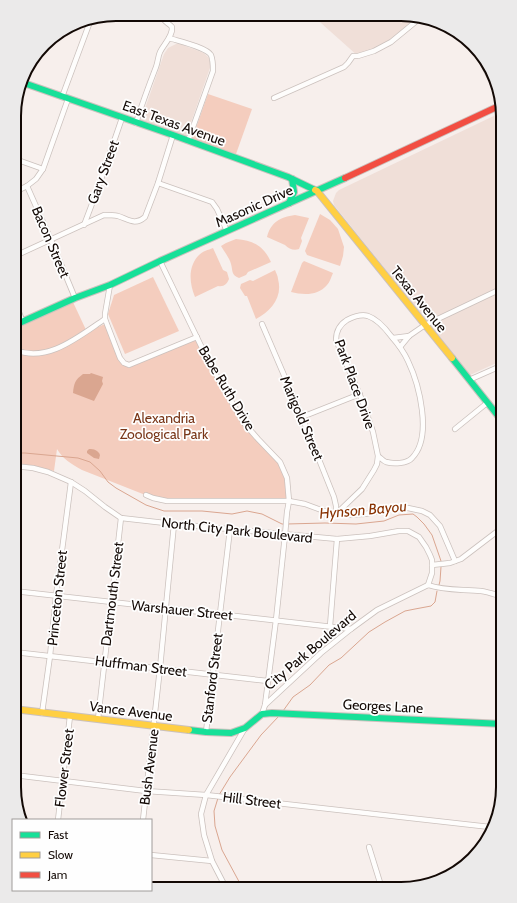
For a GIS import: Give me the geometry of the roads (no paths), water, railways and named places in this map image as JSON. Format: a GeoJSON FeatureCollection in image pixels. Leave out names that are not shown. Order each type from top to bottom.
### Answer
{"type":"FeatureCollection","features":[{"type":"Feature","properties":{"kind":"street"},"geometry":{"type":"LineString","coordinates":[[136,122],[158,60],[158,56],[172,31],[172,27],[164,21]]}},
{"type":"Feature","properties":{"kind":"street"},"geometry":{"type":"LineString","coordinates":[[274,98],[344,67],[353,56],[374,51],[391,42],[415,22]]}},
{"type":"Feature","properties":{"kind":"street"},"geometry":{"type":"LineString","coordinates":[[62,97],[89,25]]}},
{"type":"Feature","properties":{"kind":"street"},"geometry":{"type":"LineString","coordinates":[[169,38],[204,49],[210,54],[213,61],[213,71],[188,141]]}},
{"type":"Feature","properties":{"kind":"street","name":"East Texas Avenue"},"geometry":{"type":"LineString","coordinates":[[27,84],[173,135],[292,179],[317,191]]}},
{"type":"Feature","properties":{"kind":"street"},"geometry":{"type":"LineString","coordinates":[[21,189],[36,178],[43,169],[68,99]]}},
{"type":"Feature","properties":{"kind":"street","name":"Masonic Drive"},"geometry":{"type":"LineString","coordinates":[[23,322],[75,298],[110,285],[495,108]]}},
{"type":"Feature","properties":{"kind":"street","name":"Gary Street"},"geometry":{"type":"LineString","coordinates":[[84,225],[122,118]]}},
{"type":"Feature","properties":{"kind":"street"},"geometry":{"type":"LineString","coordinates":[[21,253],[104,215],[118,216],[134,222],[139,222],[145,218],[173,135]]}},
{"type":"Feature","properties":{"kind":"street"},"geometry":{"type":"LineString","coordinates":[[21,161],[43,169]]}},
{"type":"Feature","properties":{"kind":"street"},"geometry":{"type":"LineString","coordinates":[[289,203],[295,192],[292,179]]}},
{"type":"Feature","properties":{"kind":"street"},"geometry":{"type":"LineString","coordinates":[[158,183],[212,202],[218,209],[227,231]]}},
{"type":"Feature","properties":{"kind":"street","name":"Bacon Street"},"geometry":{"type":"LineString","coordinates":[[27,186],[75,298]]}},
{"type":"Feature","properties":{"kind":"street","name":"Texas Avenue"},"geometry":{"type":"LineString","coordinates":[[317,191],[496,414]]}},
{"type":"Feature","properties":{"kind":"street","name":"Babe Ruth Drive"},"geometry":{"type":"LineString","coordinates":[[160,261],[221,384],[244,423],[275,456],[287,478],[289,501],[265,705]]}},
{"type":"Feature","properties":{"kind":"street"},"geometry":{"type":"LineString","coordinates":[[110,285],[105,319],[122,362],[129,365],[197,337]]}},
{"type":"Feature","properties":{"kind":"street"},"geometry":{"type":"LineString","coordinates":[[400,347],[409,336],[425,325],[496,291]]}},
{"type":"Feature","properties":{"kind":"street","name":"Park Place Drive"},"geometry":{"type":"LineString","coordinates":[[336,514],[362,489],[377,464],[378,456],[370,420],[336,340],[337,329],[345,321],[356,316],[362,315],[376,320],[387,331],[400,347],[408,361],[418,385],[422,408],[422,435],[417,451],[411,460],[396,463],[389,462]]}},
{"type":"Feature","properties":{"kind":"street"},"geometry":{"type":"LineString","coordinates":[[21,317],[23,322]]}},
{"type":"Feature","properties":{"kind":"street"},"geometry":{"type":"LineString","coordinates":[[21,352],[32,355],[53,350],[78,338],[105,319]]}},
{"type":"Feature","properties":{"kind":"street","name":"Marigold Street"},"geometry":{"type":"LineString","coordinates":[[262,324],[334,497],[336,514]]}},
{"type":"Feature","properties":{"kind":"street"},"geometry":{"type":"LineString","coordinates":[[393,338],[409,336]]}},
{"type":"Feature","properties":{"kind":"street"},"geometry":{"type":"LineString","coordinates":[[469,380],[496,368]]}},
{"type":"Feature","properties":{"kind":"street"},"geometry":{"type":"LineString","coordinates":[[302,417],[360,394]]}},
{"type":"Feature","properties":{"kind":"street"},"geometry":{"type":"LineString","coordinates":[[455,429],[487,403]]}},
{"type":"Feature","properties":{"kind":"street"},"geometry":{"type":"LineString","coordinates":[[378,456],[389,462]]}},
{"type":"Feature","properties":{"kind":"street"},"geometry":{"type":"LineString","coordinates":[[374,470],[389,462]]}},
{"type":"Feature","properties":{"kind":"street","name":"North City Park Boulevard"},"geometry":{"type":"LineString","coordinates":[[21,467],[48,472],[71,482],[121,518],[230,529],[285,532],[337,539],[408,531],[422,540],[430,555],[432,565]]}},
{"type":"Feature","properties":{"kind":"street","name":"Princeton Street"},"geometry":{"type":"LineString","coordinates":[[42,712],[71,482]]}},
{"type":"Feature","properties":{"kind":"street"},"geometry":{"type":"LineString","coordinates":[[146,495],[167,501],[289,501],[301,503],[324,511],[345,515],[365,514],[397,508],[408,508],[422,511],[430,515],[440,526],[455,561]]}},
{"type":"Feature","properties":{"kind":"street","name":"Dartmouth Street"},"geometry":{"type":"LineString","coordinates":[[98,718],[121,518]]}},
{"type":"Feature","properties":{"kind":"street","name":"Bush Avenue"},"geometry":{"type":"LineString","coordinates":[[142,819],[154,726],[174,524]]}},
{"type":"Feature","properties":{"kind":"street","name":"Stanford Street"},"geometry":{"type":"LineString","coordinates":[[206,732],[230,529]]}},
{"type":"Feature","properties":{"kind":"street"},"geometry":{"type":"LineString","coordinates":[[496,532],[461,559],[432,565],[432,576],[428,585],[448,590],[483,592],[496,595]]}},
{"type":"Feature","properties":{"kind":"street"},"geometry":{"type":"LineString","coordinates":[[330,626],[337,539]]}},
{"type":"Feature","properties":{"kind":"street","name":"City Park Boulevard"},"geometry":{"type":"LineString","coordinates":[[262,714],[265,705],[321,653],[351,629],[377,610],[428,585]]}},
{"type":"Feature","properties":{"kind":"street","name":"Warshauer Street"},"geometry":{"type":"LineString","coordinates":[[21,592],[351,629]]}},
{"type":"Feature","properties":{"kind":"street","name":"Huffman Street"},"geometry":{"type":"LineString","coordinates":[[21,653],[268,681]]}},
{"type":"Feature","properties":{"kind":"street","name":"Vance Avenue"},"geometry":{"type":"LineString","coordinates":[[21,710],[206,732],[231,733],[245,728]]}},
{"type":"Feature","properties":{"kind":"street","name":"Georges Lane"},"geometry":{"type":"LineString","coordinates":[[262,714],[272,713],[496,724]]}},
{"type":"Feature","properties":{"kind":"street"},"geometry":{"type":"LineString","coordinates":[[222,882],[212,861],[204,835],[201,814],[206,795],[245,728],[262,714]]}},
{"type":"Feature","properties":{"kind":"street","name":"Flower Street"},"geometry":{"type":"LineString","coordinates":[[58,819],[70,716]]}},
{"type":"Feature","properties":{"kind":"street","name":"Hill Street"},"geometry":{"type":"LineString","coordinates":[[21,775],[63,781],[206,795],[487,828]]}},
{"type":"Feature","properties":{"kind":"street"},"geometry":{"type":"LineString","coordinates":[[369,847],[380,882]]}},
{"type":"Feature","properties":{"kind":"street"},"geometry":{"type":"LineString","coordinates":[[152,855],[212,861]]}},
{"type":"Feature","properties":{"kind":"waterway","name":"Hynson Bayou"},"geometry":{"type":"LineString","coordinates":[[21,453],[78,458],[90,462],[100,471],[108,482],[116,488],[146,505],[164,511],[202,511],[232,514],[247,511],[262,514],[284,524]]}},
{"type":"Feature","properties":{"kind":"waterway","name":"Hynson Bayou"},"geometry":{"type":"LineString","coordinates":[[287,524],[356,524],[384,521],[399,515],[413,514],[424,524],[432,535],[441,561]]}},
{"type":"Feature","properties":{"kind":"waterway","name":"Hynson Bayou"},"geometry":{"type":"LineString","coordinates":[[439,585],[441,567]]}},
{"type":"Feature","properties":{"kind":"waterway","name":"Hynson Bayou"},"geometry":{"type":"LineString","coordinates":[[283,711],[293,697],[310,685],[329,665],[341,658],[369,632],[405,611],[431,606],[435,602],[437,591]]}},
{"type":"Feature","properties":{"kind":"waterway","name":"Hynson Bayou"},"geometry":{"type":"LineString","coordinates":[[219,795],[230,777],[261,735],[279,716]]}},
{"type":"Feature","properties":{"kind":"waterway","name":"Hynson Bayou"},"geometry":{"type":"LineString","coordinates":[[218,798],[214,811],[215,826],[222,850],[239,882]]}},
{"type":"Feature","properties":{"kind":"park label","name":"Alexandria Zoological Park"},"geometry":{"type":"Point","coordinates":[164,426]}}]}
